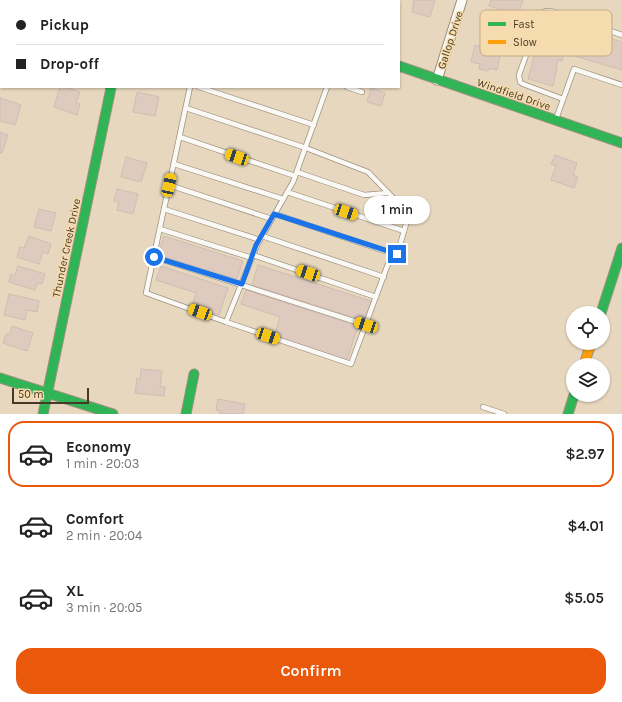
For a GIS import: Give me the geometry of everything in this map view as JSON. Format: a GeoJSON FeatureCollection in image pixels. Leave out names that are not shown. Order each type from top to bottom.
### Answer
{"type":"FeatureCollection","features":[{"type":"Feature","properties":{"kind":"street","name":"Gallop Drive"},"geometry":{"type":"LineString","coordinates":[[437,80],[462,0]]}},
{"type":"Feature","properties":{"kind":"street","name":"Windfield Drive"},"geometry":{"type":"LineString","coordinates":[[400,66],[622,143]]}},
{"type":"Feature","properties":{"kind":"street","name":"Thunder Creek Drive"},"geometry":{"type":"LineString","coordinates":[[44,414],[111,88]]}},
{"type":"Feature","properties":{"kind":"street"},"geometry":{"type":"LineString","coordinates":[[603,306],[622,248]]}},
{"type":"Feature","properties":{"kind":"street"},"geometry":{"type":"LineString","coordinates":[[186,414],[194,374]]}},
{"type":"Feature","properties":{"kind":"street"},"geometry":{"type":"LineString","coordinates":[[0,378],[113,414]]}},
{"type":"Feature","properties":{"kind":"street"},"geometry":{"type":"LineString","coordinates":[[568,414],[572,402]]}},
{"type":"Feature","properties":{"kind":"lane"},"geometry":{"type":"LineString","coordinates":[[612,32],[622,36]]}},
{"type":"Feature","properties":{"kind":"lane"},"geometry":{"type":"LineString","coordinates":[[526,56],[520,75],[520,82],[563,99]]}},
{"type":"Feature","properties":{"kind":"lane"},"geometry":{"type":"LineString","coordinates":[[555,120],[574,69],[622,85]]}},
{"type":"Feature","properties":{"kind":"lane"},"geometry":{"type":"LineString","coordinates":[[186,108],[306,148],[368,172],[408,214],[397,254],[388,264],[351,364],[226,322],[146,293],[190,88]]}},
{"type":"Feature","properties":{"kind":"lane"},"geometry":{"type":"LineString","coordinates":[[202,88],[314,126]]}},
{"type":"Feature","properties":{"kind":"lane"},"geometry":{"type":"LineString","coordinates":[[226,322],[252,256],[296,174],[327,88]]}},
{"type":"Feature","properties":{"kind":"lane"},"geometry":{"type":"LineString","coordinates":[[350,88],[362,92]]}},
{"type":"Feature","properties":{"kind":"lane"},"geometry":{"type":"LineString","coordinates":[[180,137],[364,195],[388,193]]}},
{"type":"Feature","properties":{"kind":"lane"},"geometry":{"type":"LineString","coordinates":[[174,164],[283,199]]}},
{"type":"Feature","properties":{"kind":"lane"},"geometry":{"type":"LineString","coordinates":[[169,185],[397,254]]}},
{"type":"Feature","properties":{"kind":"lane"},"geometry":{"type":"LineString","coordinates":[[287,192],[404,231]]}},
{"type":"Feature","properties":{"kind":"lane"},"geometry":{"type":"LineString","coordinates":[[164,209],[384,277]]}},
{"type":"Feature","properties":{"kind":"lane"},"geometry":{"type":"LineString","coordinates":[[160,229],[252,256],[376,297]]}},
{"type":"Feature","properties":{"kind":"lane"},"geometry":{"type":"LineString","coordinates":[[154,257],[366,325]]}},
{"type":"Feature","properties":{"kind":"lane"},"geometry":{"type":"LineString","coordinates":[[483,407],[504,414]]}},
{"type":"Feature","properties":{"kind":"building"},"geometry":{"type":"Polygon","coordinates":[[[414,0],[435,0],[430,17],[412,12],[414,0]]]}},
{"type":"Feature","properties":{"kind":"building"},"geometry":{"type":"Polygon","coordinates":[[[491,0],[523,0],[520,10],[502,10],[489,6],[491,0]]]}},
{"type":"Feature","properties":{"kind":"building"},"geometry":{"type":"Polygon","coordinates":[[[612,39],[622,42],[622,70],[574,56],[612,56],[612,39]]]}},
{"type":"Feature","properties":{"kind":"building"},"geometry":{"type":"Polygon","coordinates":[[[475,45],[480,46],[480,56],[500,56],[497,70],[489,68],[488,71],[479,69],[480,64],[471,62],[475,45]]]}},
{"type":"Feature","properties":{"kind":"building"},"geometry":{"type":"Polygon","coordinates":[[[534,56],[563,56],[562,61],[558,60],[553,86],[528,79],[534,56]]]}},
{"type":"Feature","properties":{"kind":"building"},"geometry":{"type":"Polygon","coordinates":[[[60,88],[69,88],[80,92],[76,103],[80,104],[77,115],[54,107],[60,88]]]}},
{"type":"Feature","properties":{"kind":"building"},"geometry":{"type":"Polygon","coordinates":[[[371,88],[385,93],[381,106],[367,102],[371,88]]]}},
{"type":"Feature","properties":{"kind":"building"},"geometry":{"type":"Polygon","coordinates":[[[137,92],[159,97],[155,116],[133,112],[137,92]]]}},
{"type":"Feature","properties":{"kind":"building"},"geometry":{"type":"Polygon","coordinates":[[[0,98],[21,105],[15,125],[0,121],[0,98]]]}},
{"type":"Feature","properties":{"kind":"building"},"geometry":{"type":"Polygon","coordinates":[[[0,132],[8,135],[2,153],[0,153],[0,132]]]}},
{"type":"Feature","properties":{"kind":"building"},"geometry":{"type":"Polygon","coordinates":[[[555,155],[577,163],[573,175],[578,177],[574,188],[551,180],[556,166],[551,164],[555,155]]]}},
{"type":"Feature","properties":{"kind":"building"},"geometry":{"type":"Polygon","coordinates":[[[126,157],[147,163],[141,182],[121,177],[126,157]]]}},
{"type":"Feature","properties":{"kind":"building"},"geometry":{"type":"Polygon","coordinates":[[[117,189],[138,194],[133,214],[117,210],[119,202],[114,201],[117,189]]]}},
{"type":"Feature","properties":{"kind":"building"},"geometry":{"type":"Polygon","coordinates":[[[39,209],[56,213],[51,231],[34,227],[39,209]]]}},
{"type":"Feature","properties":{"kind":"building"},"geometry":{"type":"Polygon","coordinates":[[[29,236],[51,244],[48,254],[43,252],[39,264],[17,257],[20,247],[24,248],[29,236]]]}},
{"type":"Feature","properties":{"kind":"building"},"geometry":{"type":"Polygon","coordinates":[[[164,236],[243,261],[237,279],[158,255],[164,236]]]}},
{"type":"Feature","properties":{"kind":"building"},"geometry":{"type":"Polygon","coordinates":[[[258,265],[371,301],[365,321],[252,285],[258,265]]]}},
{"type":"Feature","properties":{"kind":"building"},"geometry":{"type":"Polygon","coordinates":[[[18,266],[45,274],[42,284],[38,283],[35,290],[9,282],[11,274],[15,275],[18,266]]]}},
{"type":"Feature","properties":{"kind":"building"},"geometry":{"type":"Polygon","coordinates":[[[161,266],[228,288],[219,315],[192,307],[196,293],[156,280],[161,266]]]}},
{"type":"Feature","properties":{"kind":"building"},"geometry":{"type":"Polygon","coordinates":[[[246,290],[358,326],[347,360],[274,337],[280,317],[241,304],[246,290]]]}},
{"type":"Feature","properties":{"kind":"building"},"geometry":{"type":"Polygon","coordinates":[[[9,294],[39,301],[37,312],[27,310],[25,320],[4,315],[9,294]]]}},
{"type":"Feature","properties":{"kind":"building"},"geometry":{"type":"Polygon","coordinates":[[[12,326],[33,333],[27,351],[3,343],[6,334],[9,335],[12,326]]]}},
{"type":"Feature","properties":{"kind":"building"},"geometry":{"type":"Polygon","coordinates":[[[141,369],[162,371],[160,387],[165,387],[164,396],[135,393],[137,378],[140,379],[141,369]]]}},
{"type":"Feature","properties":{"kind":"building"},"geometry":{"type":"Polygon","coordinates":[[[218,399],[245,404],[243,414],[220,414],[220,411],[216,410],[218,399]]]}},
{"type":"Feature","properties":{"kind":"traffic: fast"},"geometry":{"type":"LineString","coordinates":[[400,66],[622,143]]}},
{"type":"Feature","properties":{"kind":"traffic: fast"},"geometry":{"type":"LineString","coordinates":[[43,414],[111,88]]}},
{"type":"Feature","properties":{"kind":"traffic: fast"},"geometry":{"type":"LineString","coordinates":[[603,306],[622,248]]}},
{"type":"Feature","properties":{"kind":"traffic: fast"},"geometry":{"type":"LineString","coordinates":[[186,414],[194,374]]}},
{"type":"Feature","properties":{"kind":"traffic: fast"},"geometry":{"type":"LineString","coordinates":[[0,378],[113,414]]}},
{"type":"Feature","properties":{"kind":"traffic: fast"},"geometry":{"type":"LineString","coordinates":[[568,414],[572,402]]}},
{"type":"Feature","properties":{"kind":"traffic: slow"},"geometry":{"type":"LineString","coordinates":[[586,358],[589,350]]}},
{"type":"Feature","properties":{"kind":"route"},"geometry":{"type":"LineString","coordinates":[[154,257],[242,284],[256,245],[274,214],[397,254]]}}]}
